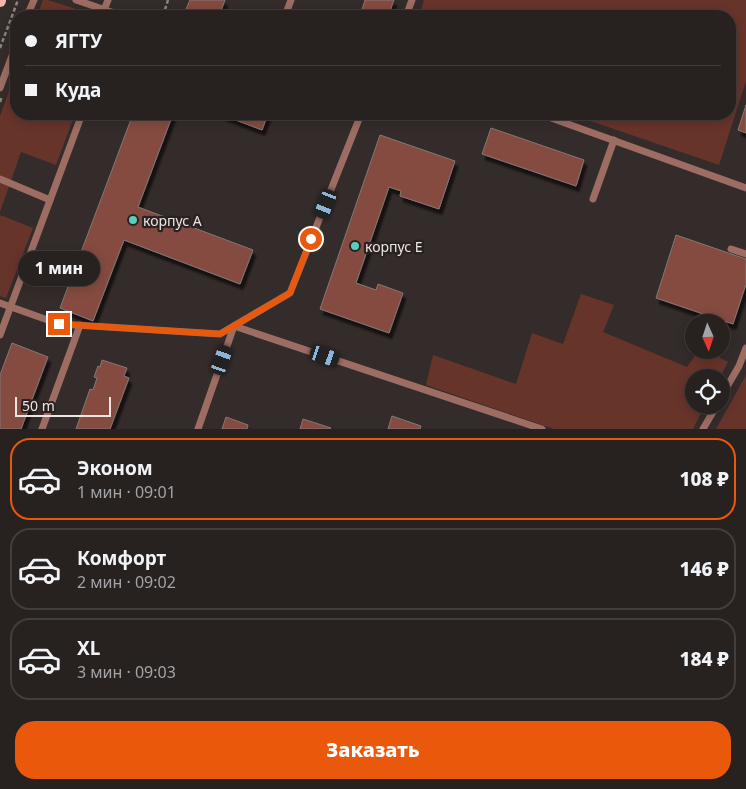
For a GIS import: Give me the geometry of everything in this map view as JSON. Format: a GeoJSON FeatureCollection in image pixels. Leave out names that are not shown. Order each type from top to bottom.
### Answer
{"type":"FeatureCollection","features":[{"type":"Feature","properties":{"kind":"lane"},"geometry":{"type":"LineString","coordinates":[[76,0],[104,10],[108,0]]}},
{"type":"Feature","properties":{"kind":"lane"},"geometry":{"type":"LineString","coordinates":[[0,88],[10,61]]}},
{"type":"Feature","properties":{"kind":"lane"},"geometry":{"type":"LineString","coordinates":[[0,335],[80,120]]}},
{"type":"Feature","properties":{"kind":"lane"},"geometry":{"type":"LineString","coordinates":[[0,303],[59,324],[220,334],[290,293],[359,120]]}},
{"type":"Feature","properties":{"kind":"lane"},"geometry":{"type":"LineString","coordinates":[[557,120],[746,188]]}},
{"type":"Feature","properties":{"kind":"lane"},"geometry":{"type":"LineString","coordinates":[[593,199],[614,140]]}},
{"type":"Feature","properties":{"kind":"lane"},"geometry":{"type":"LineString","coordinates":[[0,179],[50,200]]}},
{"type":"Feature","properties":{"kind":"lane"},"geometry":{"type":"LineString","coordinates":[[731,249],[746,254]]}},
{"type":"Feature","properties":{"kind":"lane"},"geometry":{"type":"LineString","coordinates":[[42,429],[80,325]]}},
{"type":"Feature","properties":{"kind":"lane"},"geometry":{"type":"LineString","coordinates":[[198,429],[234,326]]}},
{"type":"Feature","properties":{"kind":"lane"},"geometry":{"type":"LineString","coordinates":[[234,326],[542,429]]}},
{"type":"Feature","properties":{"kind":"lane"},"geometry":{"type":"LineString","coordinates":[[730,382],[746,348]]}},
{"type":"Feature","properties":{"kind":"lane"},"geometry":{"type":"LineString","coordinates":[[703,429],[712,414]]}},
{"type":"Feature","properties":{"kind":"path"},"geometry":{"type":"LineString","coordinates":[[0,48],[10,21]]}},
{"type":"Feature","properties":{"kind":"shaded area"},"geometry":{"type":"Polygon","coordinates":[[[43,0],[48,0],[79,10],[39,10],[43,0]]]}},
{"type":"Feature","properties":{"kind":"shaded area"},"geometry":{"type":"Polygon","coordinates":[[[424,0],[746,0],[746,81],[736,112],[736,10],[421,10],[424,0]]]}},
{"type":"Feature","properties":{"kind":"shaded area"},"geometry":{"type":"Polygon","coordinates":[[[10,88],[10,120],[73,120],[56,165],[21,152],[0,212],[0,116],[10,88]]]}},
{"type":"Feature","properties":{"kind":"shaded area"},"geometry":{"type":"Polygon","coordinates":[[[588,120],[733,120],[719,165],[588,120]]]}},
{"type":"Feature","properties":{"kind":"shaded area"},"geometry":{"type":"Polygon","coordinates":[[[0,215],[33,228],[6,298],[0,296],[0,215]]]}},
{"type":"Feature","properties":{"kind":"shaded area"},"geometry":{"type":"Polygon","coordinates":[[[581,294],[614,305],[603,332],[687,367],[693,359],[722,359],[728,362],[724,369],[685,369],[685,414],[700,414],[693,429],[554,429],[426,385],[433,355],[516,384],[532,333],[563,344],[581,294]]]}},
{"type":"Feature","properties":{"kind":"shaded area"},"geometry":{"type":"Polygon","coordinates":[[[746,375],[746,429],[716,429],[724,414],[730,414],[730,404],[746,375]]]}},
{"type":"Feature","properties":{"kind":"building"},"geometry":{"type":"Polygon","coordinates":[[[190,0],[225,0],[221,10],[186,10],[190,0]]]}},
{"type":"Feature","properties":{"kind":"building"},"geometry":{"type":"Polygon","coordinates":[[[365,0],[394,0],[390,10],[362,10],[365,0]]]}},
{"type":"Feature","properties":{"kind":"building"},"geometry":{"type":"Polygon","coordinates":[[[746,105],[746,133],[738,130],[746,105]]]}},
{"type":"Feature","properties":{"kind":"building","name":"корпус А"},"geometry":{"type":"Polygon","coordinates":[[[131,120],[171,120],[138,207],[253,250],[240,284],[124,240],[93,321],[60,308],[131,120]]]}},
{"type":"Feature","properties":{"kind":"building"},"geometry":{"type":"Polygon","coordinates":[[[236,120],[266,120],[262,130],[236,120]]]}},
{"type":"Feature","properties":{"kind":"building"},"geometry":{"type":"Polygon","coordinates":[[[491,128],[584,160],[576,186],[482,154],[491,128]]]}},
{"type":"Feature","properties":{"kind":"building","name":"корпус Е"},"geometry":{"type":"Polygon","coordinates":[[[380,135],[455,161],[439,209],[400,196],[401,191],[389,187],[356,283],[376,290],[378,284],[403,293],[389,333],[320,309],[380,135]]]}},
{"type":"Feature","properties":{"kind":"building"},"geometry":{"type":"Polygon","coordinates":[[[676,235],[746,259],[746,284],[733,324],[730,323],[730,314],[703,314],[656,298],[676,235]]]}},
{"type":"Feature","properties":{"kind":"building"},"geometry":{"type":"Polygon","coordinates":[[[12,343],[48,357],[21,429],[0,429],[0,375],[12,343]]]}},
{"type":"Feature","properties":{"kind":"building"},"geometry":{"type":"Polygon","coordinates":[[[102,360],[127,368],[124,376],[129,378],[110,429],[76,429],[90,389],[93,390],[97,378],[94,377],[102,360]]]}},
{"type":"Feature","properties":{"kind":"building"},"geometry":{"type":"Polygon","coordinates":[[[392,416],[421,426],[420,429],[388,429],[392,416]]]}},
{"type":"Feature","properties":{"kind":"building"},"geometry":{"type":"Polygon","coordinates":[[[226,417],[248,425],[247,429],[222,429],[226,417]]]}},
{"type":"Feature","properties":{"kind":"building"},"geometry":{"type":"Polygon","coordinates":[[[303,419],[331,428],[300,429],[303,419]]]}},
{"type":"Feature","properties":{"kind":"place","name":"корпус А"},"geometry":{"type":"Point","coordinates":[133,220]}},
{"type":"Feature","properties":{"kind":"place","name":"корпус Е"},"geometry":{"type":"Point","coordinates":[355,246]}},
{"type":"Feature","properties":{"kind":"route"},"geometry":{"type":"LineString","coordinates":[[59,324],[220,334],[290,293],[311,239]]}}]}
